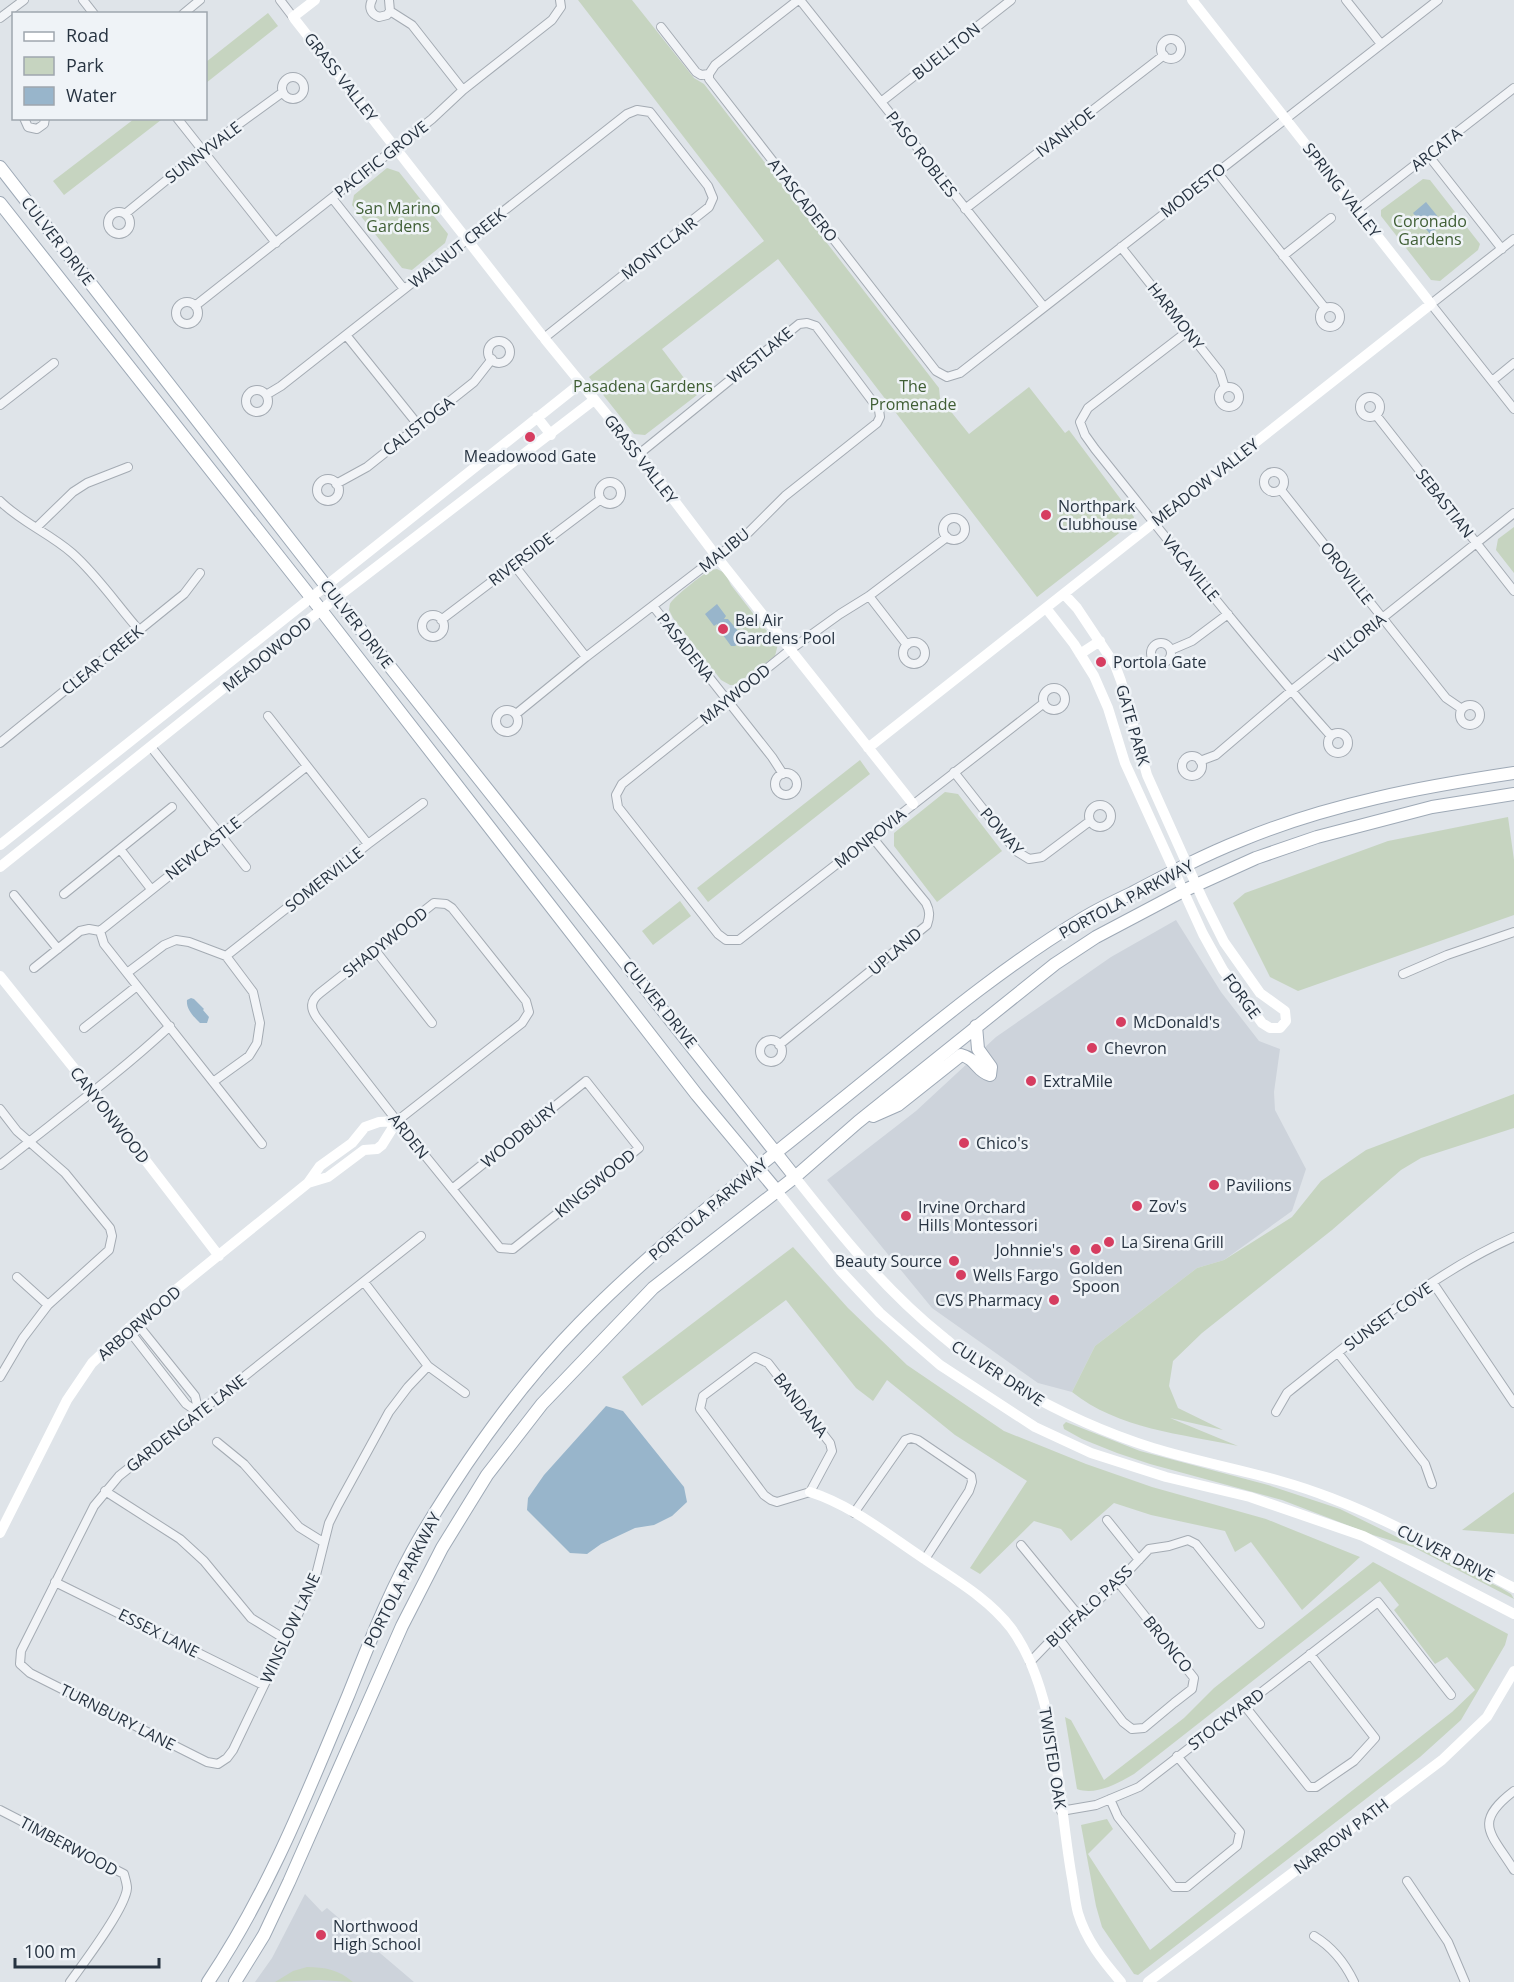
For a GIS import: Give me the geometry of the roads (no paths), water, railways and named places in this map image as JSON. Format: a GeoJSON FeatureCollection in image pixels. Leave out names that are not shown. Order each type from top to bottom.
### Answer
{"type":"FeatureCollection","features":[{"type":"Feature","properties":{"kind":"main road","name":"CULVER DRIVE"},"geometry":{"type":"LineString","coordinates":[[0,167],[326,586],[795,1177]]}},
{"type":"Feature","properties":{"kind":"main road","name":"CULVER DRIVE"},"geometry":{"type":"LineString","coordinates":[[0,203],[321,610],[697,1095],[777,1191]]}},
{"type":"Feature","properties":{"kind":"main road","name":"PORTOLA PARKWAY"},"geometry":{"type":"LineString","coordinates":[[208,1982],[244,1925],[290,1833],[380,1619],[414,1549],[466,1463],[518,1393],[578,1326],[636,1270],[943,1018],[1007,970],[1082,919],[1174,871],[1242,840],[1325,810],[1421,787],[1514,773]]}},
{"type":"Feature","properties":{"kind":"main road","name":"PORTOLA PARKWAY"},"geometry":{"type":"LineString","coordinates":[[235,1982],[264,1935],[402,1626],[442,1548],[487,1475],[542,1404],[653,1288],[795,1177],[858,1122],[976,1026],[1055,964],[1096,937],[1197,884],[1256,858],[1317,837],[1432,807],[1514,794]]}},
{"type":"Feature","properties":{"kind":"main road"},"geometry":{"type":"LineString","coordinates":[[858,1122],[898,1106],[961,1055],[970,1058],[983,1073],[990,1075],[991,1066],[978,1049],[976,1026]]}},
{"type":"Feature","properties":{"kind":"street"},"geometry":{"type":"LineString","coordinates":[[0,18],[24,0]]}},
{"type":"Feature","properties":{"kind":"street"},"geometry":{"type":"LineString","coordinates":[[83,0],[92,12]]}},
{"type":"Feature","properties":{"kind":"street"},"geometry":{"type":"LineString","coordinates":[[185,12],[200,0]]}},
{"type":"Feature","properties":{"kind":"street","name":"GRASS VALLEY"},"geometry":{"type":"LineString","coordinates":[[280,0],[913,804]]}},
{"type":"Feature","properties":{"kind":"street"},"geometry":{"type":"LineString","coordinates":[[293,17],[315,0]]}},
{"type":"Feature","properties":{"kind":"street"},"geometry":{"type":"LineString","coordinates":[[372,0],[370,9],[375,16],[384,17],[390,11]]}},
{"type":"Feature","properties":{"kind":"street"},"geometry":{"type":"LineString","coordinates":[[389,0],[390,11]]}},
{"type":"Feature","properties":{"kind":"street"},"geometry":{"type":"LineString","coordinates":[[709,74],[715,65],[799,0]]}},
{"type":"Feature","properties":{"kind":"street","name":"PASO ROBLES"},"geometry":{"type":"LineString","coordinates":[[799,0],[1044,307]]}},
{"type":"Feature","properties":{"kind":"street","name":"BUELLTON"},"geometry":{"type":"LineString","coordinates":[[881,102],[1011,0]]}},
{"type":"Feature","properties":{"kind":"street","name":"SPRING VALLEY"},"geometry":{"type":"LineString","coordinates":[[1192,0],[1514,409]]}},
{"type":"Feature","properties":{"kind":"street"},"geometry":{"type":"LineString","coordinates":[[1346,0],[1381,44]]}},
{"type":"Feature","properties":{"kind":"street","name":"MODESTO"},"geometry":{"type":"LineString","coordinates":[[947,377],[960,373],[1438,0]]}},
{"type":"Feature","properties":{"kind":"street","name":"PACIFIC GROVE"},"geometry":{"type":"LineString","coordinates":[[195,306],[432,119],[463,90],[552,20],[560,3]]}},
{"type":"Feature","properties":{"kind":"street"},"geometry":{"type":"LineString","coordinates":[[390,11],[412,25],[463,90]]}},
{"type":"Feature","properties":{"kind":"street","name":"ATASCADERO"},"geometry":{"type":"LineString","coordinates":[[661,27],[696,72],[701,75],[709,74],[709,79],[936,371],[947,377]]}},
{"type":"Feature","properties":{"kind":"street","name":"IVANHOE"},"geometry":{"type":"LineString","coordinates":[[965,209],[1164,56]]}},
{"type":"Feature","properties":{"kind":"street","name":"ARCATA"},"geometry":{"type":"LineString","coordinates":[[1357,210],[1514,88]]}},
{"type":"Feature","properties":{"kind":"street","name":"SUNNYVALE"},"geometry":{"type":"LineString","coordinates":[[125,214],[202,151],[283,92]]}},
{"type":"Feature","properties":{"kind":"street","name":"WALNUT CREEK"},"geometry":{"type":"LineString","coordinates":[[266,395],[404,290],[627,114],[637,110],[650,112]]}},
{"type":"Feature","properties":{"kind":"street","name":"MONTCLAIR"},"geometry":{"type":"LineString","coordinates":[[544,338],[709,207],[713,198],[708,186],[650,112]]}},
{"type":"Feature","properties":{"kind":"street"},"geometry":{"type":"LineString","coordinates":[[25,120],[28,127],[37,129],[44,124],[45,120]]}},
{"type":"Feature","properties":{"kind":"street"},"geometry":{"type":"LineString","coordinates":[[179,120],[276,243]]}},
{"type":"Feature","properties":{"kind":"street"},"geometry":{"type":"LineString","coordinates":[[1428,155],[1502,249]]}},
{"type":"Feature","properties":{"kind":"street"},"geometry":{"type":"LineString","coordinates":[[1216,172],[1325,308]]}},
{"type":"Feature","properties":{"kind":"street"},"geometry":{"type":"LineString","coordinates":[[332,198],[404,290]]}},
{"type":"Feature","properties":{"kind":"street"},"geometry":{"type":"LineString","coordinates":[[1283,256],[1331,218]]}},
{"type":"Feature","properties":{"kind":"street","name":"MEADOW VALLEY"},"geometry":{"type":"LineString","coordinates":[[868,748],[1514,239]]}},
{"type":"Feature","properties":{"kind":"street","name":"HARMONY"},"geometry":{"type":"LineString","coordinates":[[1121,247],[1220,372],[1225,388]]}},
{"type":"Feature","properties":{"kind":"street","name":"WESTLAKE"},"geometry":{"type":"LineString","coordinates":[[639,454],[800,324],[807,323],[816,326],[849,368]]}},
{"type":"Feature","properties":{"kind":"street","name":"VACAVILLE"},"geometry":{"type":"LineString","coordinates":[[1188,331],[1088,408],[1080,422],[1085,435],[1154,522],[1291,691],[1331,736]]}},
{"type":"Feature","properties":{"kind":"street"},"geometry":{"type":"LineString","coordinates":[[346,335],[419,426]]}},
{"type":"Feature","properties":{"kind":"street","name":"CALISTOGA"},"geometry":{"type":"LineString","coordinates":[[336,484],[367,467],[474,382],[492,359]]}},
{"type":"Feature","properties":{"kind":"street"},"geometry":{"type":"LineString","coordinates":[[0,405],[54,363]]}},
{"type":"Feature","properties":{"kind":"street"},"geometry":{"type":"LineString","coordinates":[[1492,381],[1514,363]]}},
{"type":"Feature","properties":{"kind":"street","name":"MALIBU"},"geometry":{"type":"LineString","coordinates":[[516,714],[586,657],[749,532],[785,496],[877,423],[880,417],[879,410],[849,368]]}},
{"type":"Feature","properties":{"kind":"street","name":"MEADOWOOD"},"geometry":{"type":"LineString","coordinates":[[0,844],[580,383]]}},
{"type":"Feature","properties":{"kind":"street","name":"MEADOWOOD"},"geometry":{"type":"LineString","coordinates":[[0,867],[336,597],[594,400]]}},
{"type":"Feature","properties":{"kind":"street"},"geometry":{"type":"LineString","coordinates":[[541,414],[554,432]]}},
{"type":"Feature","properties":{"kind":"street","name":"SEBASTIAN"},"geometry":{"type":"LineString","coordinates":[[1376,415],[1514,591]]}},
{"type":"Feature","properties":{"kind":"street"},"geometry":{"type":"LineString","coordinates":[[37,527],[73,492],[87,483],[128,467]]}},
{"type":"Feature","properties":{"kind":"street","name":"OROVILLE"},"geometry":{"type":"LineString","coordinates":[[1281,490],[1446,698],[1462,709]]}},
{"type":"Feature","properties":{"kind":"street","name":"RIVERSIDE"},"geometry":{"type":"LineString","coordinates":[[441,620],[601,499]]}},
{"type":"Feature","properties":{"kind":"street"},"geometry":{"type":"LineString","coordinates":[[0,501],[13,514],[49,535],[83,564],[139,630]]}},
{"type":"Feature","properties":{"kind":"street","name":"VILLORIA"},"geometry":{"type":"LineString","coordinates":[[1200,761],[1216,755],[1382,617],[1514,513]]}},
{"type":"Feature","properties":{"kind":"street","name":"MAYWOOD"},"geometry":{"type":"LineString","coordinates":[[616,795],[622,784],[790,650],[869,596],[947,537]]}},
{"type":"Feature","properties":{"kind":"street"},"geometry":{"type":"LineString","coordinates":[[514,565],[586,657]]}},
{"type":"Feature","properties":{"kind":"street","name":"CLEAR CREEK"},"geometry":{"type":"LineString","coordinates":[[0,743],[184,594],[200,573]]}},
{"type":"Feature","properties":{"kind":"street","name":"GATE PARK"},"geometry":{"type":"LineString","coordinates":[[1064,594],[1100,641],[1122,681],[1147,775],[1188,865]]}},
{"type":"Feature","properties":{"kind":"street"},"geometry":{"type":"LineString","coordinates":[[869,596],[907,645]]}},
{"type":"Feature","properties":{"kind":"street","name":"PASADENA"},"geometry":{"type":"LineString","coordinates":[[653,606],[783,774]]}},
{"type":"Feature","properties":{"kind":"street","name":"GATE PARK"},"geometry":{"type":"LineString","coordinates":[[1046,608],[1094,676],[1108,708],[1125,763],[1174,871]]}},
{"type":"Feature","properties":{"kind":"street"},"geometry":{"type":"LineString","coordinates":[[1171,650],[1192,641],[1228,614]]}},
{"type":"Feature","properties":{"kind":"street"},"geometry":{"type":"LineString","coordinates":[[1080,654],[1100,641]]}},
{"type":"Feature","properties":{"kind":"street","name":"MONROVIA"},"geometry":{"type":"LineString","coordinates":[[616,795],[618,807],[722,938],[730,941],[739,940],[1044,703]]}},
{"type":"Feature","properties":{"kind":"street"},"geometry":{"type":"LineString","coordinates":[[268,716],[368,844]]}},
{"type":"Feature","properties":{"kind":"street"},"geometry":{"type":"LineString","coordinates":[[151,747],[246,867]]}},
{"type":"Feature","properties":{"kind":"street","name":"NEWCASTLE"},"geometry":{"type":"LineString","coordinates":[[100,931],[308,766]]}},
{"type":"Feature","properties":{"kind":"street","name":"POWAY"},"geometry":{"type":"LineString","coordinates":[[954,772],[1016,851],[1029,859],[1042,857],[1090,821]]}},
{"type":"Feature","properties":{"kind":"street","name":"SOMERVILLE"},"geometry":{"type":"LineString","coordinates":[[226,956],[423,803]]}},
{"type":"Feature","properties":{"kind":"street"},"geometry":{"type":"LineString","coordinates":[[64,894],[172,807]]}},
{"type":"Feature","properties":{"kind":"street","name":"UPLAND"},"geometry":{"type":"LineString","coordinates":[[779,1045],[927,925],[930,917],[926,903],[872,837]]}},
{"type":"Feature","properties":{"kind":"street"},"geometry":{"type":"LineString","coordinates":[[120,849],[151,889]]}},
{"type":"Feature","properties":{"kind":"street","name":"FORGE"},"geometry":{"type":"LineString","coordinates":[[1174,871],[1203,934],[1238,992],[1265,1026],[1280,1028],[1286,1021],[1285,1011],[1266,999],[1245,974],[1224,942],[1188,865]]}},
{"type":"Feature","properties":{"kind":"street"},"geometry":{"type":"LineString","coordinates":[[14,894],[58,949]]}},
{"type":"Feature","properties":{"kind":"street","name":"SHADYWOOD"},"geometry":{"type":"LineString","coordinates":[[312,1011],[311,1005],[314,998],[434,903],[446,904],[452,908],[526,1001],[529,1012]]}},
{"type":"Feature","properties":{"kind":"street"},"geometry":{"type":"LineString","coordinates":[[34,968],[80,931],[89,928],[100,931],[104,945],[262,1144]]}},
{"type":"Feature","properties":{"kind":"street"},"geometry":{"type":"LineString","coordinates":[[1403,974],[1447,955],[1514,932]]}},
{"type":"Feature","properties":{"kind":"street"},"geometry":{"type":"LineString","coordinates":[[127,973],[164,945],[176,940],[189,942],[226,956],[253,992],[260,1023],[257,1043],[249,1056],[213,1082]]}},
{"type":"Feature","properties":{"kind":"street"},"geometry":{"type":"LineString","coordinates":[[375,950],[432,1023]]}},
{"type":"Feature","properties":{"kind":"street","name":"CANYONWOOD"},"geometry":{"type":"LineString","coordinates":[[0,976],[219,1256]]}},
{"type":"Feature","properties":{"kind":"street"},"geometry":{"type":"LineString","coordinates":[[84,1028],[137,986]]}},
{"type":"Feature","properties":{"kind":"street","name":"ARDEN"},"geometry":{"type":"LineString","coordinates":[[312,1011],[500,1248],[513,1249]]}},
{"type":"Feature","properties":{"kind":"street","name":"ARBORWOOD"},"geometry":{"type":"LineString","coordinates":[[308,1183],[328,1177],[364,1150],[377,1149],[397,1121],[522,1023],[529,1012]]}},
{"type":"Feature","properties":{"kind":"street"},"geometry":{"type":"LineString","coordinates":[[0,1164],[93,1092],[170,1026]]}},
{"type":"Feature","properties":{"kind":"street","name":"WOODBURY"},"geometry":{"type":"LineString","coordinates":[[452,1189],[586,1081]]}},
{"type":"Feature","properties":{"kind":"street","name":"KINGSWOOD"},"geometry":{"type":"LineString","coordinates":[[513,1249],[639,1148],[586,1081]]}},
{"type":"Feature","properties":{"kind":"street"},"geometry":{"type":"LineString","coordinates":[[0,1110],[17,1131],[65,1173],[82,1193],[110,1228],[111,1243],[109,1250],[48,1305],[22,1338],[0,1377]]}},
{"type":"Feature","properties":{"kind":"street","name":"ARBORWOOD"},"geometry":{"type":"LineString","coordinates":[[0,1533],[67,1400],[92,1363],[131,1326],[308,1183],[320,1166],[351,1143],[364,1127],[379,1122],[397,1121]]}},
{"type":"Feature","properties":{"kind":"street","name":"CULVER DRIVE"},"geometry":{"type":"LineString","coordinates":[[795,1177],[857,1254],[896,1297],[972,1360],[1047,1405],[1104,1431],[1154,1448],[1290,1484],[1332,1498],[1423,1540],[1514,1588]]}},
{"type":"Feature","properties":{"kind":"street","name":"CULVER DRIVE"},"geometry":{"type":"LineString","coordinates":[[777,1191],[840,1270],[887,1320],[940,1365],[1035,1426],[1091,1453],[1166,1476],[1250,1497],[1362,1536],[1514,1614]]}},
{"type":"Feature","properties":{"kind":"street","name":"GARDENGATE LANE"},"geometry":{"type":"LineString","coordinates":[[20,1664],[21,1651],[94,1506],[119,1476],[421,1236]]}},
{"type":"Feature","properties":{"kind":"street","name":"SUNSET COVE"},"geometry":{"type":"LineString","coordinates":[[1276,1412],[1287,1394],[1455,1266],[1514,1237]]}},
{"type":"Feature","properties":{"kind":"street"},"geometry":{"type":"LineString","coordinates":[[17,1277],[48,1305]]}},
{"type":"Feature","properties":{"kind":"street"},"geometry":{"type":"LineString","coordinates":[[364,1282],[428,1366],[465,1393]]}},
{"type":"Feature","properties":{"kind":"street"},"geometry":{"type":"LineString","coordinates":[[1433,1283],[1514,1403]]}},
{"type":"Feature","properties":{"kind":"street"},"geometry":{"type":"LineString","coordinates":[[131,1326],[134,1337],[186,1404],[200,1413]]}},
{"type":"Feature","properties":{"kind":"street"},"geometry":{"type":"LineString","coordinates":[[1338,1353],[1425,1464],[1431,1484]]}},
{"type":"Feature","properties":{"kind":"street","name":"BANDANA"},"geometry":{"type":"LineString","coordinates":[[755,1358],[768,1363],[830,1443],[832,1450],[830,1457],[810,1492],[777,1502],[771,1500],[764,1494],[700,1409],[703,1396],[748,1361],[755,1358]]}},
{"type":"Feature","properties":{"kind":"street","name":"WINSLOW LANE"},"geometry":{"type":"LineString","coordinates":[[218,1764],[233,1750],[315,1579],[323,1542],[338,1505],[374,1436],[402,1395],[428,1366]]}},
{"type":"Feature","properties":{"kind":"street"},"geometry":{"type":"LineString","coordinates":[[854,1513],[905,1440],[911,1438],[918,1440],[944,1457],[971,1476],[972,1482],[969,1491],[925,1560]]}},
{"type":"Feature","properties":{"kind":"street"},"geometry":{"type":"LineString","coordinates":[[218,1442],[244,1464],[299,1527],[323,1542]]}},
{"type":"Feature","properties":{"kind":"street"},"geometry":{"type":"LineString","coordinates":[[105,1491],[180,1539],[204,1561],[250,1618],[285,1639]]}},
{"type":"Feature","properties":{"kind":"street","name":"TWISTED OAK"},"geometry":{"type":"LineString","coordinates":[[810,1492],[830,1498],[925,1560],[991,1605],[1011,1629],[1030,1662],[1042,1696],[1051,1734],[1078,1913],[1097,1953],[1121,1982]]}},
{"type":"Feature","properties":{"kind":"street"},"geometry":{"type":"LineString","coordinates":[[1107,1520],[1138,1560]]}},
{"type":"Feature","properties":{"kind":"street","name":"BUFFALO PASS"},"geometry":{"type":"LineString","coordinates":[[1030,1662],[1056,1635],[1080,1617],[1118,1582],[1149,1549],[1188,1540],[1196,1544],[1260,1624]]}},
{"type":"Feature","properties":{"kind":"street"},"geometry":{"type":"LineString","coordinates":[[1021,1545],[1080,1617]]}},
{"type":"Feature","properties":{"kind":"street","name":"ESSEX LANE"},"geometry":{"type":"LineString","coordinates":[[55,1582],[263,1685]]}},
{"type":"Feature","properties":{"kind":"street","name":"BRONCO"},"geometry":{"type":"LineString","coordinates":[[1056,1635],[1123,1722],[1132,1729],[1144,1728],[1192,1689],[1194,1678],[1118,1582]]}},
{"type":"Feature","properties":{"kind":"street","name":"STOCKYARD"},"geometry":{"type":"LineString","coordinates":[[1061,1811],[1096,1805],[1139,1786],[1378,1602],[1451,1695]]}},
{"type":"Feature","properties":{"kind":"street"},"geometry":{"type":"LineString","coordinates":[[1244,1705],[1308,1786],[1316,1787],[1354,1761],[1375,1738],[1310,1654]]}},
{"type":"Feature","properties":{"kind":"street","name":"TURNBURY LANE"},"geometry":{"type":"LineString","coordinates":[[20,1664],[30,1673],[207,1762],[218,1764]]}},
{"type":"Feature","properties":{"kind":"street","name":"NARROW PATH"},"geometry":{"type":"LineString","coordinates":[[1148,1982],[1442,1760],[1487,1717],[1514,1671]]}},
{"type":"Feature","properties":{"kind":"street"},"geometry":{"type":"LineString","coordinates":[[1110,1799],[1119,1817],[1174,1887],[1187,1887],[1237,1846],[1240,1832],[1177,1756]]}},
{"type":"Feature","properties":{"kind":"street"},"geometry":{"type":"LineString","coordinates":[[1514,1791],[1497,1803],[1489,1815],[1488,1828],[1514,1870]]}},
{"type":"Feature","properties":{"kind":"street","name":"TIMBERWOOD"},"geometry":{"type":"LineString","coordinates":[[0,1810],[124,1874],[127,1888],[122,1903],[96,1946],[70,1982]]}},
{"type":"Feature","properties":{"kind":"street"},"geometry":{"type":"LineString","coordinates":[[1407,1881],[1448,1942],[1465,1982]]}},
{"type":"Feature","properties":{"kind":"street"},"geometry":{"type":"LineString","coordinates":[[1314,1936],[1326,1943],[1336,1954],[1354,1982]]}},
{"type":"Feature","properties":{"kind":"water"},"geometry":{"type":"Polygon","coordinates":[[[1426,202],[1443,223],[1430,234],[1413,213],[1426,202]]]}},
{"type":"Feature","properties":{"kind":"water"},"geometry":{"type":"Polygon","coordinates":[[[717,604],[726,616],[724,619],[728,619],[743,637],[742,641],[735,646],[731,646],[717,624],[714,626],[705,614],[717,604]]]}},
{"type":"Feature","properties":{"kind":"water"},"geometry":{"type":"Polygon","coordinates":[[[191,998],[204,1009],[209,1017],[207,1023],[200,1023],[190,1012],[187,1000],[191,998]]]}},
{"type":"Feature","properties":{"kind":"water"},"geometry":{"type":"Polygon","coordinates":[[[606,1406],[623,1411],[684,1487],[687,1502],[672,1516],[654,1525],[635,1528],[601,1544],[587,1554],[570,1553],[527,1510],[528,1498],[544,1475],[606,1406]]]}},
{"type":"Feature","properties":{"kind":"place","name":"Meadowood Gate"},"geometry":{"type":"Point","coordinates":[530,437]}},
{"type":"Feature","properties":{"kind":"place","name":"Northpark Clubhouse"},"geometry":{"type":"Point","coordinates":[1046,515]}},
{"type":"Feature","properties":{"kind":"place","name":"Bel Air Gardens Pool"},"geometry":{"type":"Point","coordinates":[723,629]}},
{"type":"Feature","properties":{"kind":"place","name":"Portola Gate"},"geometry":{"type":"Point","coordinates":[1101,662]}},
{"type":"Feature","properties":{"kind":"place","name":"McDonald's"},"geometry":{"type":"Point","coordinates":[1121,1022]}},
{"type":"Feature","properties":{"kind":"place","name":"Chevron"},"geometry":{"type":"Point","coordinates":[1092,1048]}},
{"type":"Feature","properties":{"kind":"place","name":"ExtraMile"},"geometry":{"type":"Point","coordinates":[1031,1081]}},
{"type":"Feature","properties":{"kind":"place","name":"Chico's"},"geometry":{"type":"Point","coordinates":[964,1143]}},
{"type":"Feature","properties":{"kind":"place","name":"Pavilions"},"geometry":{"type":"Point","coordinates":[1214,1185]}},
{"type":"Feature","properties":{"kind":"place","name":"Zov's"},"geometry":{"type":"Point","coordinates":[1137,1206]}},
{"type":"Feature","properties":{"kind":"place","name":"Irvine Orchard Hills Montessori"},"geometry":{"type":"Point","coordinates":[906,1216]}},
{"type":"Feature","properties":{"kind":"place","name":"La Sirena Grill"},"geometry":{"type":"Point","coordinates":[1109,1242]}},
{"type":"Feature","properties":{"kind":"place","name":"Golden Spoon"},"geometry":{"type":"Point","coordinates":[1096,1249]}},
{"type":"Feature","properties":{"kind":"place","name":"Johnnie's"},"geometry":{"type":"Point","coordinates":[1075,1250]}},
{"type":"Feature","properties":{"kind":"place","name":"Beauty Source"},"geometry":{"type":"Point","coordinates":[954,1261]}},
{"type":"Feature","properties":{"kind":"place","name":"Wells Fargo"},"geometry":{"type":"Point","coordinates":[961,1275]}},
{"type":"Feature","properties":{"kind":"place","name":"CVS Pharmacy"},"geometry":{"type":"Point","coordinates":[1054,1300]}},
{"type":"Feature","properties":{"kind":"place","name":"Northwood High School"},"geometry":{"type":"Point","coordinates":[321,1935]}},
{"type":"Feature","properties":{"kind":"park label","name":"San Marino Gardens"},"geometry":{"type":"Point","coordinates":[398,217]}},
{"type":"Feature","properties":{"kind":"park label","name":"Coronado Gardens"},"geometry":{"type":"Point","coordinates":[1430,230]}},
{"type":"Feature","properties":{"kind":"park label","name":"Pasadena Gardens"},"geometry":{"type":"Point","coordinates":[643,386]}},
{"type":"Feature","properties":{"kind":"park label","name":"The Promenade"},"geometry":{"type":"Point","coordinates":[913,395]}}]}
